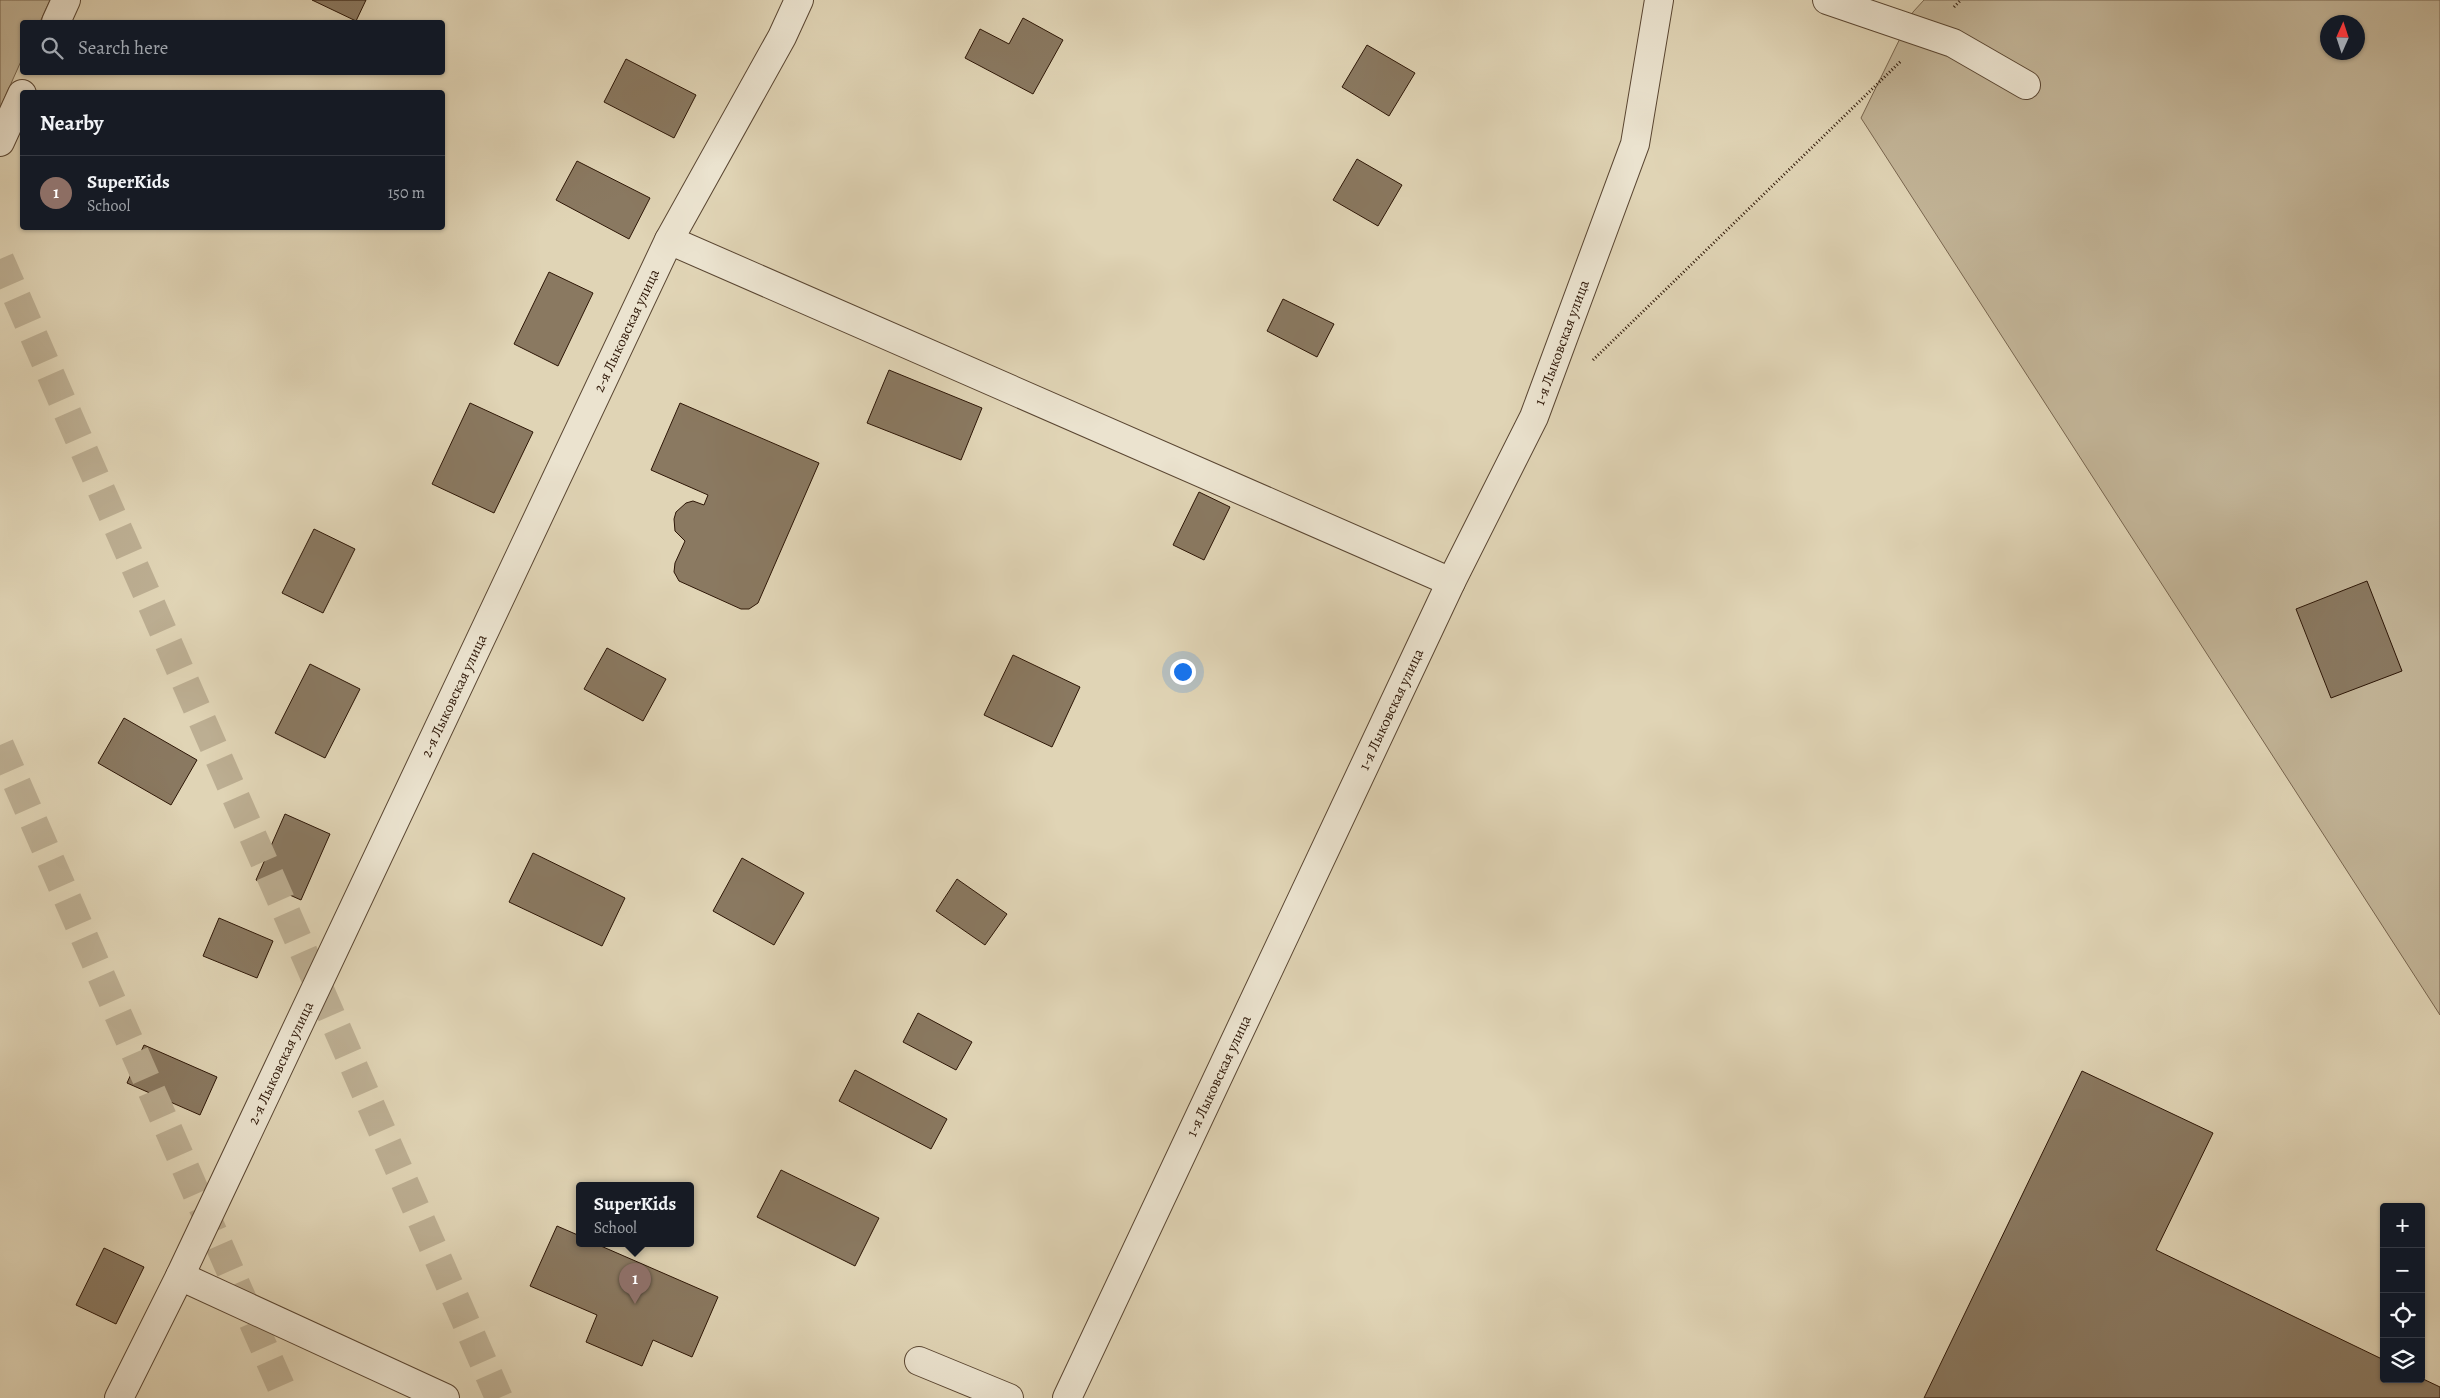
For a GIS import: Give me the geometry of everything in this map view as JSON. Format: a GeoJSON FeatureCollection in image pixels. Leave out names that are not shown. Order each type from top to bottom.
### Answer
{"type":"FeatureCollection","features":[{"type":"Feature","properties":{"kind":"street"},"geometry":{"type":"LineString","coordinates":[[57,20],[66,0]]}},
{"type":"Feature","properties":{"kind":"street","name":"2-я Лыковская улица"},"geometry":{"type":"LineString","coordinates":[[119,1398],[180,1276],[669,240],[782,37],[799,0]]}},
{"type":"Feature","properties":{"kind":"street","name":"1-я Лыковская улица"},"geometry":{"type":"LineString","coordinates":[[1067,1398],[1451,582],[1534,417],[1635,144],[1659,0]]}},
{"type":"Feature","properties":{"kind":"street"},"geometry":{"type":"LineString","coordinates":[[1827,0],[1953,43],[2026,85]]}},
{"type":"Feature","properties":{"kind":"street"},"geometry":{"type":"LineString","coordinates":[[24,90],[31,75]]}},
{"type":"Feature","properties":{"kind":"street"},"geometry":{"type":"LineString","coordinates":[[0,142],[20,99]]}},
{"type":"Feature","properties":{"kind":"street"},"geometry":{"type":"LineString","coordinates":[[669,240],[1451,582]]}},
{"type":"Feature","properties":{"kind":"street"},"geometry":{"type":"LineString","coordinates":[[180,1276],[445,1398]]}},
{"type":"Feature","properties":{"kind":"street"},"geometry":{"type":"LineString","coordinates":[[919,1361],[1009,1398]]}},
{"type":"Feature","properties":{"kind":"path"},"geometry":{"type":"LineString","coordinates":[[1590,362],[1929,34]]}},
{"type":"Feature","properties":{"kind":"shaded area"},"geometry":{"type":"Polygon","coordinates":[[[0,0],[50,0],[41,20],[20,20],[20,63],[0,108],[0,0]]]}},
{"type":"Feature","properties":{"kind":"shaded area"},"geometry":{"type":"Polygon","coordinates":[[[1924,0],[2440,0],[2440,1015],[1861,118],[1913,12],[1924,0]]]}},
{"type":"Feature","properties":{"kind":"building"},"geometry":{"type":"Polygon","coordinates":[[[312,0],[366,0],[356,20],[312,0]]]}},
{"type":"Feature","properties":{"kind":"building"},"geometry":{"type":"Polygon","coordinates":[[[1023,18],[1063,40],[1033,94],[965,58],[980,29],[1009,44],[1023,18]]]}},
{"type":"Feature","properties":{"kind":"building"},"geometry":{"type":"Polygon","coordinates":[[[1367,45],[1415,73],[1389,116],[1342,87],[1367,45]]]}},
{"type":"Feature","properties":{"kind":"building"},"geometry":{"type":"Polygon","coordinates":[[[626,59],[696,95],[674,138],[604,102],[626,59]]]}},
{"type":"Feature","properties":{"kind":"building"},"geometry":{"type":"Polygon","coordinates":[[[1357,159],[1402,185],[1378,226],[1333,200],[1357,159]]]}},
{"type":"Feature","properties":{"kind":"building"},"geometry":{"type":"Polygon","coordinates":[[[577,161],[650,198],[629,239],[556,200],[577,161]]]}},
{"type":"Feature","properties":{"kind":"building"},"geometry":{"type":"Polygon","coordinates":[[[549,272],[593,293],[558,366],[514,344],[549,272]]]}},
{"type":"Feature","properties":{"kind":"building"},"geometry":{"type":"Polygon","coordinates":[[[1283,299],[1334,324],[1317,357],[1267,331],[1283,299]]]}},
{"type":"Feature","properties":{"kind":"building"},"geometry":{"type":"Polygon","coordinates":[[[889,370],[982,408],[961,460],[867,423],[889,370]]]}},
{"type":"Feature","properties":{"kind":"building"},"geometry":{"type":"Polygon","coordinates":[[[470,403],[533,432],[494,513],[432,484],[470,403]]]}},
{"type":"Feature","properties":{"kind":"building"},"geometry":{"type":"Polygon","coordinates":[[[680,403],[819,463],[758,603],[749,609],[741,609],[679,581],[674,572],[675,563],[685,541],[675,531],[674,519],[676,512],[686,503],[693,501],[704,505],[708,495],[651,470],[680,403]]]}},
{"type":"Feature","properties":{"kind":"building"},"geometry":{"type":"Polygon","coordinates":[[[1199,492],[1230,507],[1204,560],[1173,545],[1199,492]]]}},
{"type":"Feature","properties":{"kind":"building"},"geometry":{"type":"Polygon","coordinates":[[[314,529],[355,549],[323,613],[282,593],[314,529]]]}},
{"type":"Feature","properties":{"kind":"building"},"geometry":{"type":"Polygon","coordinates":[[[2367,581],[2402,671],[2331,698],[2296,609],[2367,581]]]}},
{"type":"Feature","properties":{"kind":"building"},"geometry":{"type":"Polygon","coordinates":[[[607,648],[666,679],[643,721],[584,689],[607,648]]]}},
{"type":"Feature","properties":{"kind":"building"},"geometry":{"type":"Polygon","coordinates":[[[1013,655],[1080,687],[1052,747],[984,715],[1013,655]]]}},
{"type":"Feature","properties":{"kind":"building"},"geometry":{"type":"Polygon","coordinates":[[[310,664],[360,689],[325,758],[275,733],[310,664]]]}},
{"type":"Feature","properties":{"kind":"building"},"geometry":{"type":"Polygon","coordinates":[[[124,718],[197,760],[171,805],[98,763],[124,718]]]}},
{"type":"Feature","properties":{"kind":"building"},"geometry":{"type":"Polygon","coordinates":[[[285,814],[330,834],[301,900],[256,880],[285,814]]]}},
{"type":"Feature","properties":{"kind":"building"},"geometry":{"type":"Polygon","coordinates":[[[533,853],[625,898],[602,946],[509,902],[533,853]]]}},
{"type":"Feature","properties":{"kind":"building"},"geometry":{"type":"Polygon","coordinates":[[[742,858],[804,893],[774,945],[713,911],[742,858]]]}},
{"type":"Feature","properties":{"kind":"building"},"geometry":{"type":"Polygon","coordinates":[[[957,879],[1007,914],[985,945],[936,911],[957,879]]]}},
{"type":"Feature","properties":{"kind":"building"},"geometry":{"type":"Polygon","coordinates":[[[219,918],[273,941],[257,978],[203,956],[219,918]]]}},
{"type":"Feature","properties":{"kind":"building"},"geometry":{"type":"Polygon","coordinates":[[[918,1013],[972,1042],[956,1070],[903,1042],[918,1013]]]}},
{"type":"Feature","properties":{"kind":"building"},"geometry":{"type":"Polygon","coordinates":[[[144,1045],[217,1077],[200,1115],[127,1083],[144,1045]]]}},
{"type":"Feature","properties":{"kind":"building"},"geometry":{"type":"Polygon","coordinates":[[[855,1070],[947,1119],[931,1149],[839,1101],[855,1070]]]}},
{"type":"Feature","properties":{"kind":"building"},"geometry":{"type":"Polygon","coordinates":[[[2082,1071],[2213,1133],[2156,1250],[2380,1358],[2380,1383],[2425,1383],[2425,1380],[2440,1387],[2440,1398],[1924,1398],[2082,1071]]]}},
{"type":"Feature","properties":{"kind":"building"},"geometry":{"type":"Polygon","coordinates":[[[781,1170],[879,1218],[855,1266],[757,1217],[781,1170]]]}},
{"type":"Feature","properties":{"kind":"building"},"geometry":{"type":"Polygon","coordinates":[[[557,1226],[576,1234],[576,1247],[603,1247],[718,1297],[692,1357],[653,1340],[642,1366],[586,1342],[597,1315],[530,1286],[557,1226]]]}},
{"type":"Feature","properties":{"kind":"building"},"geometry":{"type":"Polygon","coordinates":[[[104,1248],[144,1267],[116,1324],[76,1305],[104,1248]]]}},
{"type":"Feature","properties":{"kind":"tunnel"},"geometry":{"type":"LineString","coordinates":[[0,259],[499,1398]]}},
{"type":"Feature","properties":{"kind":"tunnel"},"geometry":{"type":"LineString","coordinates":[[0,745],[286,1398]]}},
{"type":"Feature","properties":{"kind":"place","name":"SuperKids"},"geometry":{"type":"Point","coordinates":[635,1304]}}]}
